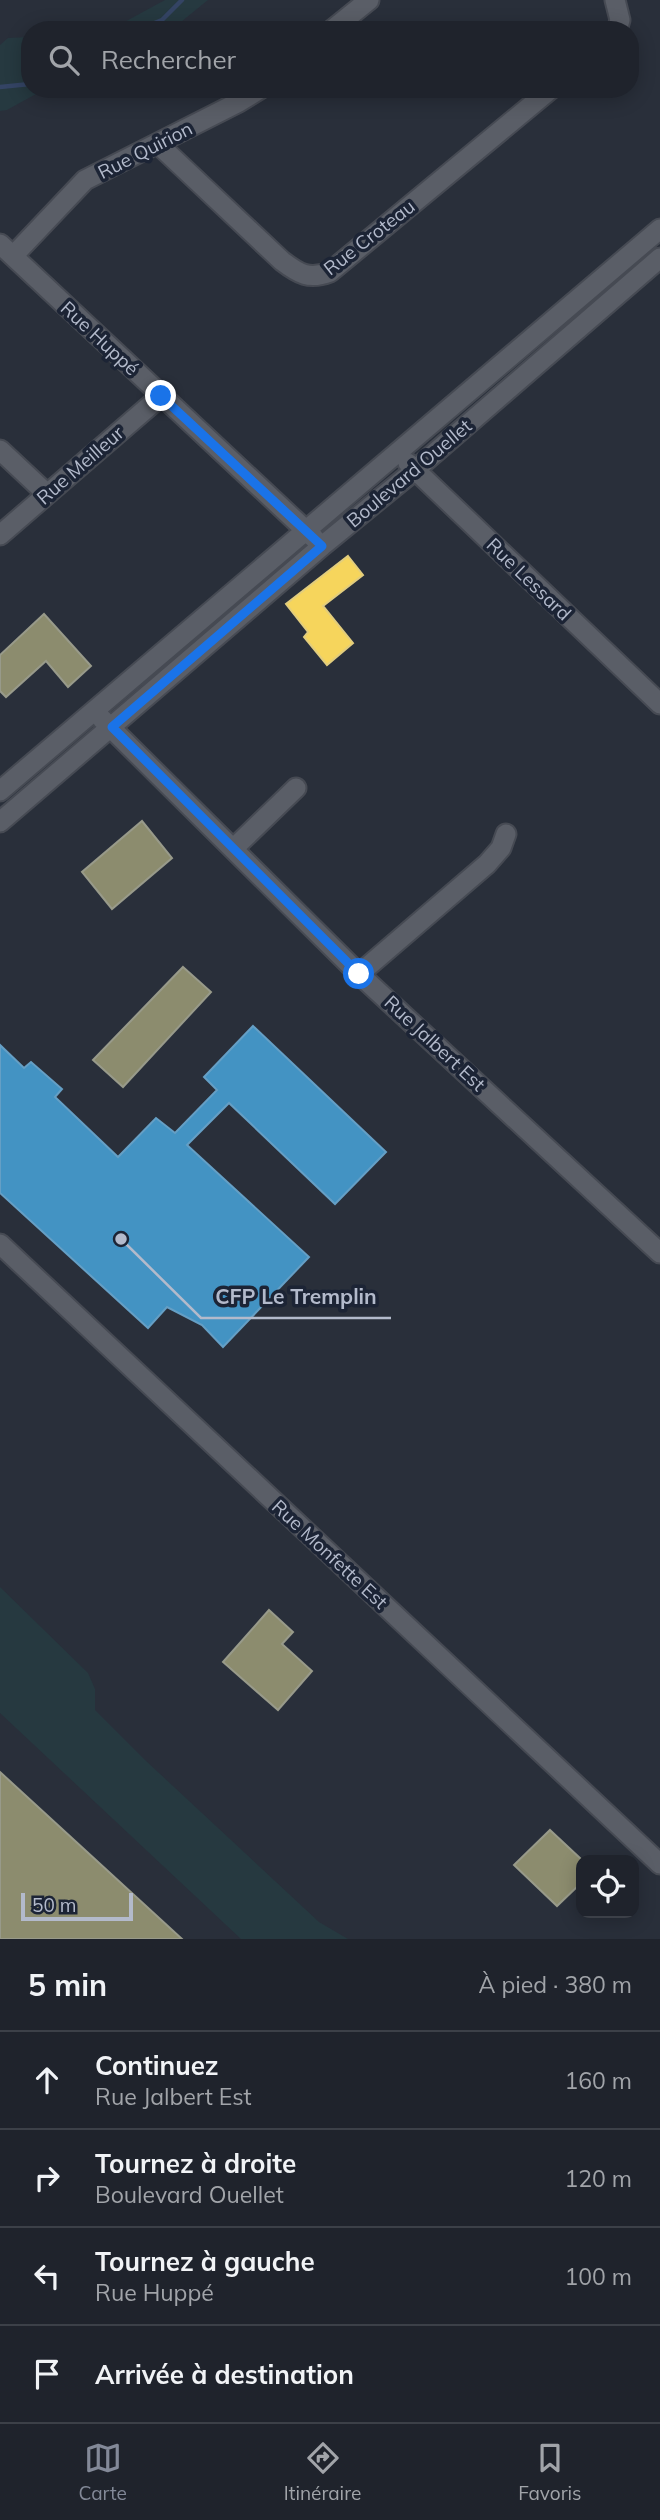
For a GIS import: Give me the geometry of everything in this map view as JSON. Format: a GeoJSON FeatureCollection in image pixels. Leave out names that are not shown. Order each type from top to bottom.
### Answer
{"type":"FeatureCollection","features":[{"type":"Feature","properties":{"kind":"street"},"geometry":{"type":"LineString","coordinates":[[343,21],[369,0]]}},
{"type":"Feature","properties":{"kind":"street"},"geometry":{"type":"LineString","coordinates":[[614,0],[620,21]]}},
{"type":"Feature","properties":{"kind":"street","name":"Rue Quirion"},"geometry":{"type":"LineString","coordinates":[[6,250],[85,180],[245,98]]}},
{"type":"Feature","properties":{"kind":"street","name":"Rue Croteau"},"geometry":{"type":"LineString","coordinates":[[158,144],[282,261],[305,276],[316,278],[330,272],[540,98]]}},
{"type":"Feature","properties":{"kind":"street","name":"Boulevard Ouellet"},"geometry":{"type":"LineString","coordinates":[[0,791],[660,229]]}},
{"type":"Feature","properties":{"kind":"street","name":"Rue Huppé"},"geometry":{"type":"LineString","coordinates":[[6,250],[322,546]]}},
{"type":"Feature","properties":{"kind":"street","name":"Boulevard Ouellet"},"geometry":{"type":"LineString","coordinates":[[0,822],[660,258]]}},
{"type":"Feature","properties":{"kind":"street"},"geometry":{"type":"LineString","coordinates":[[580,298],[593,315]]}},
{"type":"Feature","properties":{"kind":"street","name":"Rue Meilleur"},"geometry":{"type":"LineString","coordinates":[[0,535],[161,396]]}},
{"type":"Feature","properties":{"kind":"street"},"geometry":{"type":"LineString","coordinates":[[0,450],[47,494]]}},
{"type":"Feature","properties":{"kind":"street","name":"Rue Lessard"},"geometry":{"type":"LineString","coordinates":[[398,453],[660,704]]}},
{"type":"Feature","properties":{"kind":"street","name":"Rue Jalbert Est"},"geometry":{"type":"LineString","coordinates":[[94,711],[359,974],[660,1253]]}},
{"type":"Feature","properties":{"kind":"street"},"geometry":{"type":"LineString","coordinates":[[234,848],[296,788]]}},
{"type":"Feature","properties":{"kind":"street"},"geometry":{"type":"LineString","coordinates":[[359,974],[488,864],[501,848],[506,834]]}},
{"type":"Feature","properties":{"kind":"street","name":"Rue Monfette Est"},"geometry":{"type":"LineString","coordinates":[[0,1244],[657,1856]]}},
{"type":"Feature","properties":{"kind":"shaded area"},"geometry":{"type":"Polygon","coordinates":[[[165,0],[208,0],[182,21],[126,21],[165,0]]]}},
{"type":"Feature","properties":{"kind":"shaded area"},"geometry":{"type":"Polygon","coordinates":[[[21,37],[21,98],[29,98],[0,111],[0,45],[8,38],[21,37]]]}},
{"type":"Feature","properties":{"kind":"shaded area"},"geometry":{"type":"Polygon","coordinates":[[[0,1587],[88,1673],[95,1689],[95,1710],[319,1922],[348,1939],[241,1939],[0,1713],[0,1587]]]}},
{"type":"Feature","properties":{"kind":"building: Logements"},"geometry":{"type":"Polygon","coordinates":[[[348,556],[363,575],[323,606],[353,643],[327,665],[304,637],[308,632],[286,604],[348,556]]]}},
{"type":"Feature","properties":{"kind":"building: Écoles"},"geometry":{"type":"Polygon","coordinates":[[[253,1026],[386,1152],[335,1204],[229,1103],[187,1145],[309,1257],[223,1347],[202,1325],[167,1307],[148,1328],[0,1193],[0,1045],[24,1068],[31,1062],[62,1089],[55,1097],[118,1157],[156,1118],[175,1133],[217,1090],[204,1077],[253,1026]]]}},
{"type":"Feature","properties":{"kind":"building: Industrie"},"geometry":{"type":"Polygon","coordinates":[[[44,614],[91,666],[68,687],[46,661],[6,697],[0,691],[0,655],[44,614]]]}},
{"type":"Feature","properties":{"kind":"building: Industrie"},"geometry":{"type":"Polygon","coordinates":[[[142,821],[172,858],[112,909],[82,872],[142,821]]]}},
{"type":"Feature","properties":{"kind":"building: Industrie"},"geometry":{"type":"Polygon","coordinates":[[[183,967],[211,992],[123,1087],[93,1060],[183,967]]]}},
{"type":"Feature","properties":{"kind":"building: Industrie"},"geometry":{"type":"Polygon","coordinates":[[[269,1610],[293,1632],[282,1644],[312,1671],[278,1710],[223,1662],[269,1610]]]}},
{"type":"Feature","properties":{"kind":"building: Industrie"},"geometry":{"type":"Polygon","coordinates":[[[0,1772],[182,1939],[0,1939],[0,1772]]]}},
{"type":"Feature","properties":{"kind":"building: Industrie"},"geometry":{"type":"Polygon","coordinates":[[[550,1830],[577,1855],[576,1888],[557,1906],[514,1865],[550,1830]]]}},
{"type":"Feature","properties":{"kind":"waterway"},"geometry":{"type":"LineString","coordinates":[[160,21],[182,0]]}},
{"type":"Feature","properties":{"kind":"waterway"},"geometry":{"type":"LineString","coordinates":[[0,87],[21,85]]}},
{"type":"Feature","properties":{"kind":"place","name":"CFP Le Tremplin"},"geometry":{"type":"Point","coordinates":[121,1239]}},
{"type":"Feature","properties":{"kind":"route"},"geometry":{"type":"LineString","coordinates":[[161,396],[322,546],[112,727],[359,974]]}}]}
